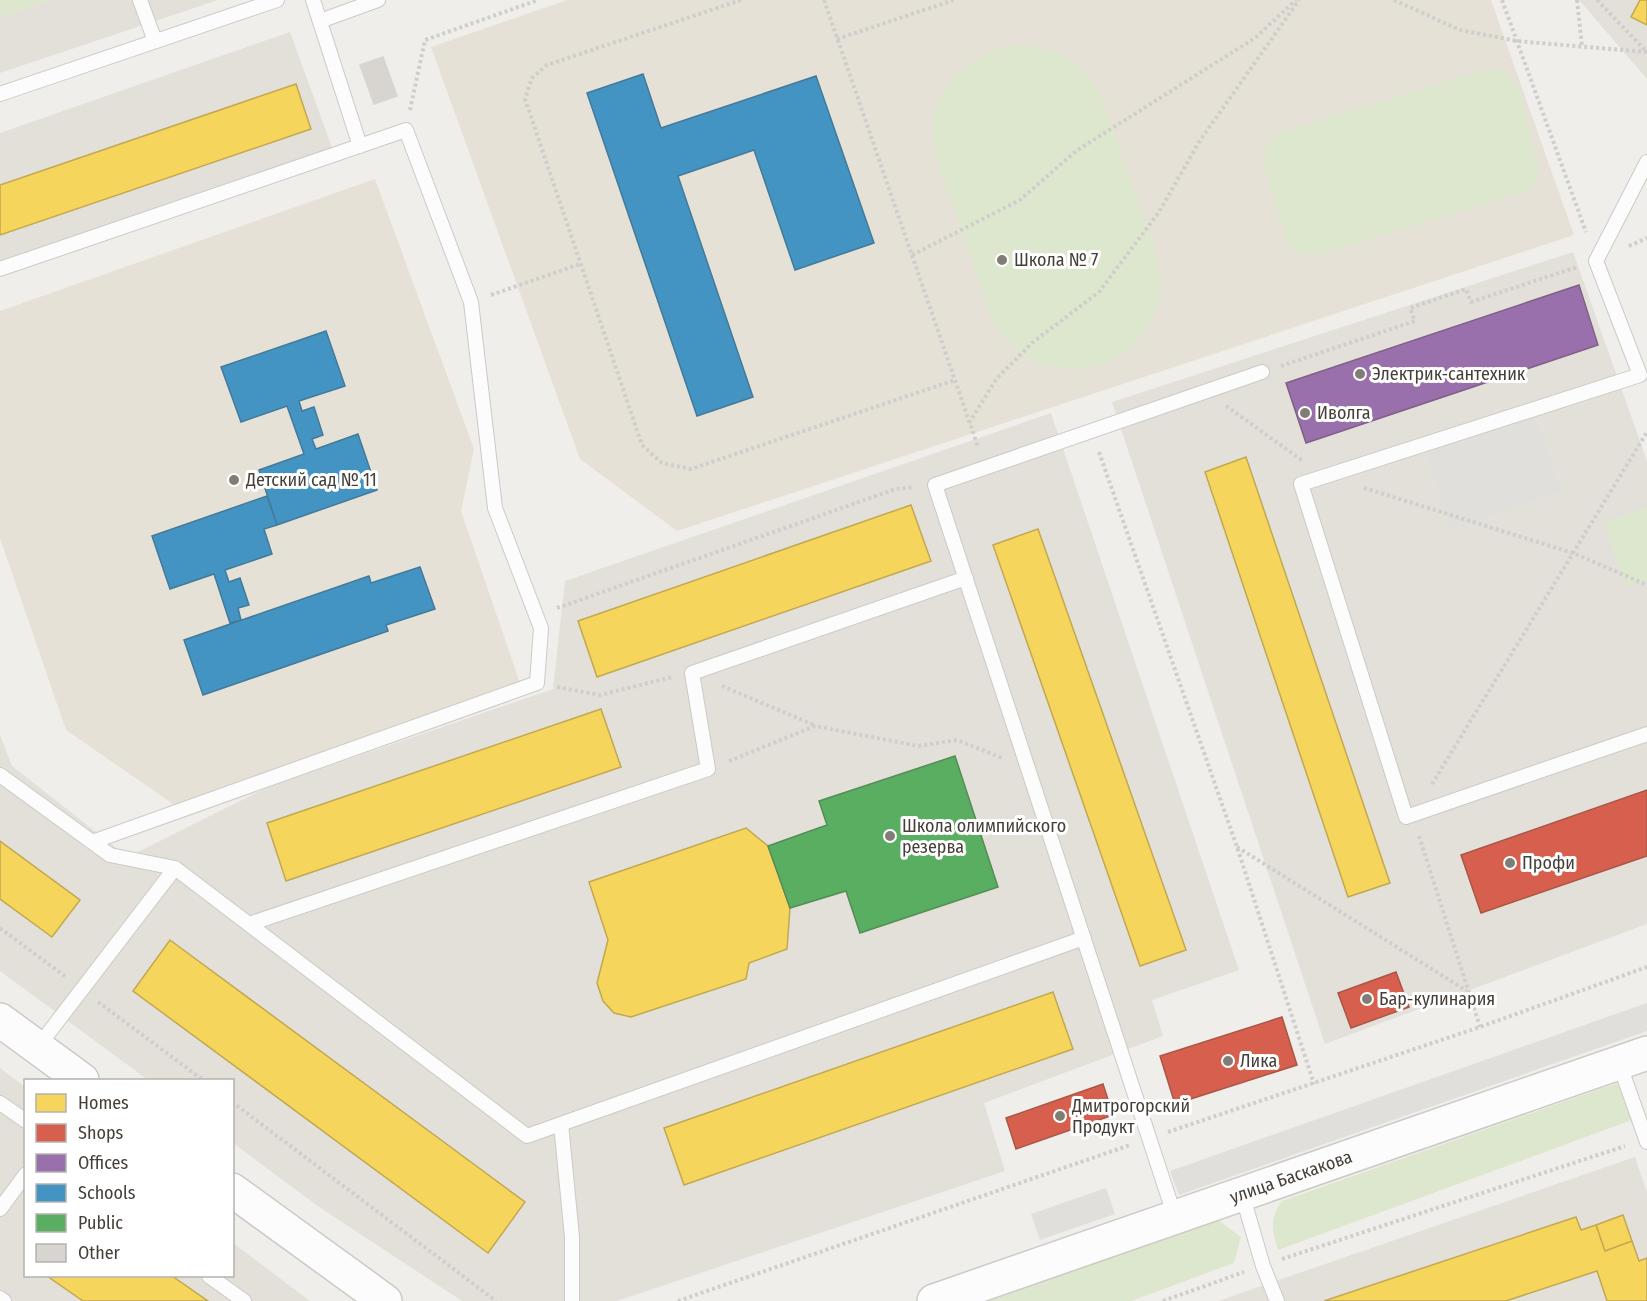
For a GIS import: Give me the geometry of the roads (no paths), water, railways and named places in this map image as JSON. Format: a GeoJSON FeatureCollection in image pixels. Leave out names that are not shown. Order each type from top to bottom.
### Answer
{"type":"FeatureCollection","features":[{"type":"Feature","properties":{"kind":"street"},"geometry":{"type":"LineString","coordinates":[[0,1020],[81,1079]]}},
{"type":"Feature","properties":{"kind":"street","name":"улица Баскакова"},"geometry":{"type":"LineString","coordinates":[[934,1301],[1633,1058]]}},
{"type":"Feature","properties":{"kind":"street"},"geometry":{"type":"LineString","coordinates":[[234,1191],[385,1301]]}},
{"type":"Feature","properties":{"kind":"lane"},"geometry":{"type":"LineString","coordinates":[[140,0],[155,41]]}},
{"type":"Feature","properties":{"kind":"lane"},"geometry":{"type":"LineString","coordinates":[[0,94],[277,0]]}},
{"type":"Feature","properties":{"kind":"lane"},"geometry":{"type":"LineString","coordinates":[[313,0],[360,146]]}},
{"type":"Feature","properties":{"kind":"lane"},"geometry":{"type":"LineString","coordinates":[[320,21],[378,0]]}},
{"type":"Feature","properties":{"kind":"lane"},"geometry":{"type":"LineString","coordinates":[[0,269],[406,130],[471,302],[495,507],[541,628],[537,683],[92,842]]}},
{"type":"Feature","properties":{"kind":"lane"},"geometry":{"type":"LineString","coordinates":[[1647,162],[1596,261],[1640,375],[1300,484],[1406,817],[1647,734]]}},
{"type":"Feature","properties":{"kind":"lane"},"geometry":{"type":"LineString","coordinates":[[1175,1217],[935,485],[1262,372]]}},
{"type":"Feature","properties":{"kind":"lane"},"geometry":{"type":"LineString","coordinates":[[249,924],[708,769],[692,673],[966,578]]}},
{"type":"Feature","properties":{"kind":"lane"},"geometry":{"type":"LineString","coordinates":[[0,775],[110,855],[176,868],[527,1136],[1084,938]]}},
{"type":"Feature","properties":{"kind":"lane"},"geometry":{"type":"LineString","coordinates":[[38,1048],[176,868]]}},
{"type":"Feature","properties":{"kind":"lane"},"geometry":{"type":"LineString","coordinates":[[1633,1058],[1646,1140]]}},
{"type":"Feature","properties":{"kind":"lane"},"geometry":{"type":"LineString","coordinates":[[0,1103],[24,1120]]}},
{"type":"Feature","properties":{"kind":"lane"},"geometry":{"type":"LineString","coordinates":[[561,1124],[572,1237],[572,1301]]}},
{"type":"Feature","properties":{"kind":"lane"},"geometry":{"type":"LineString","coordinates":[[0,1209],[24,1177]]}},
{"type":"Feature","properties":{"kind":"lane"},"geometry":{"type":"LineString","coordinates":[[1242,1194],[1263,1266],[1277,1301]]}},
{"type":"Feature","properties":{"kind":"lane"},"geometry":{"type":"LineString","coordinates":[[212,1277],[244,1301]]}},
{"type":"Feature","properties":{"kind":"lane"},"geometry":{"type":"LineString","coordinates":[[0,1298],[4,1301]]}},
{"type":"Feature","properties":{"kind":"place","name":"Школа № 7"},"geometry":{"type":"Point","coordinates":[1002,260]}},
{"type":"Feature","properties":{"kind":"place","name":"Электрик-сантехник"},"geometry":{"type":"Point","coordinates":[1360,374]}},
{"type":"Feature","properties":{"kind":"place","name":"Иволга"},"geometry":{"type":"Point","coordinates":[1305,413]}},
{"type":"Feature","properties":{"kind":"place","name":"Детский сад № 11"},"geometry":{"type":"Point","coordinates":[234,480]}},
{"type":"Feature","properties":{"kind":"place","name":"Школа олимпийского резерва"},"geometry":{"type":"Point","coordinates":[890,836]}},
{"type":"Feature","properties":{"kind":"place","name":"Профи"},"geometry":{"type":"Point","coordinates":[1510,863]}},
{"type":"Feature","properties":{"kind":"place","name":"Бар-кулинария"},"geometry":{"type":"Point","coordinates":[1367,999]}},
{"type":"Feature","properties":{"kind":"place","name":"Лика"},"geometry":{"type":"Point","coordinates":[1228,1061]}},
{"type":"Feature","properties":{"kind":"place","name":"Дмитрогорский Продукт"},"geometry":{"type":"Point","coordinates":[1060,1116]}}]}
